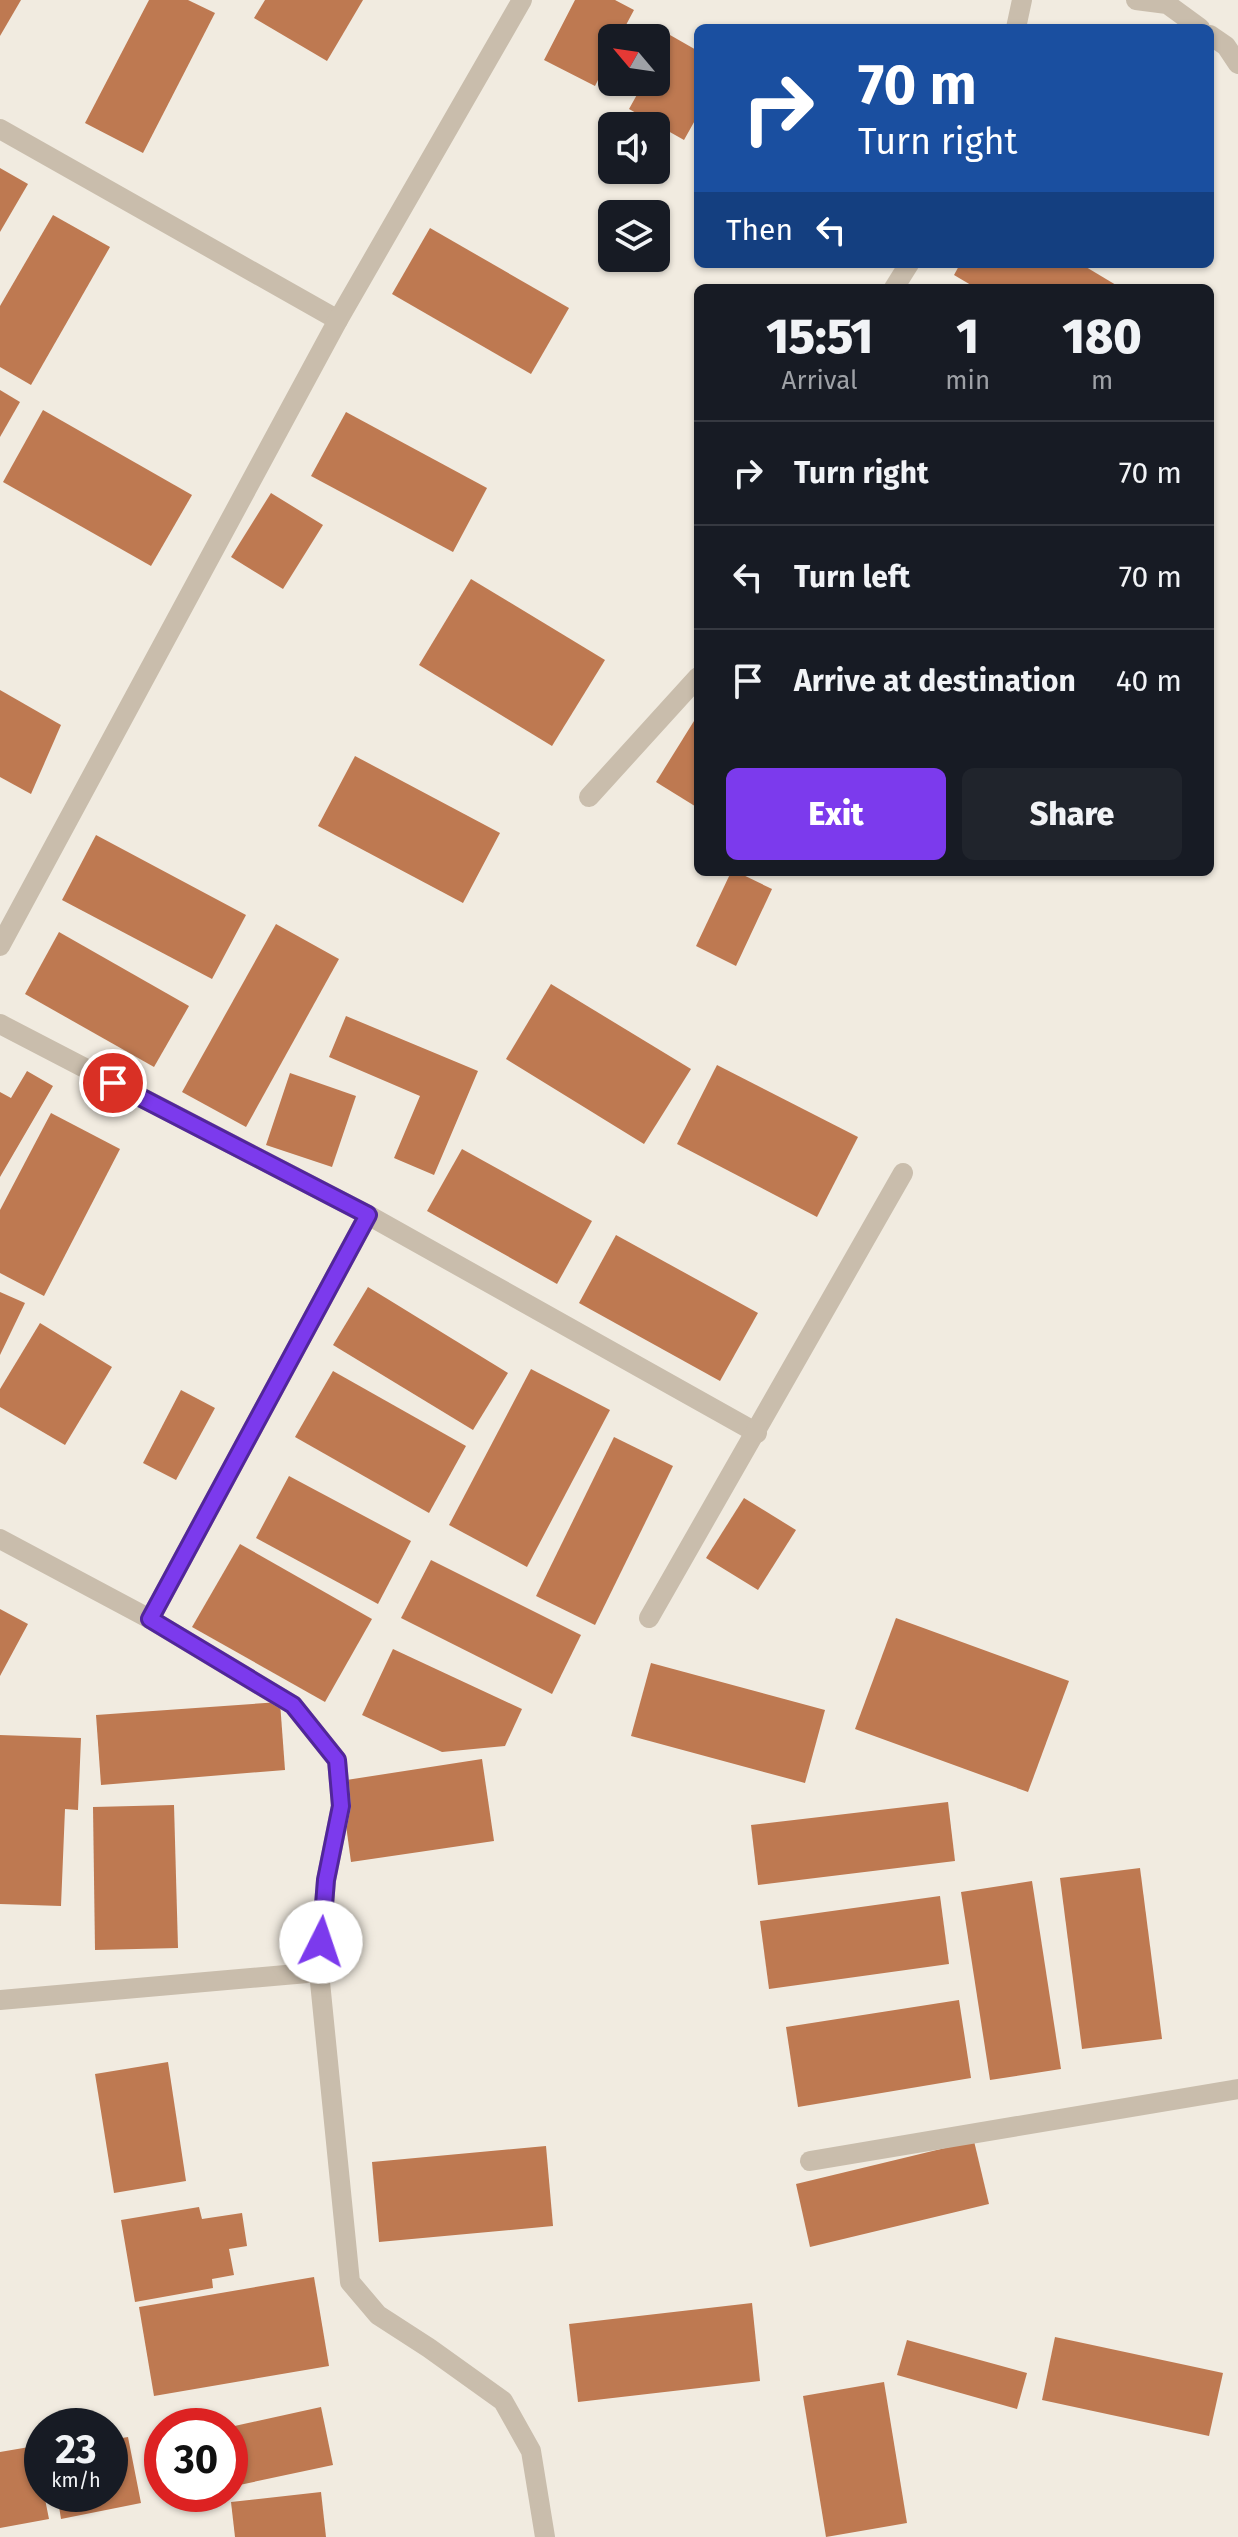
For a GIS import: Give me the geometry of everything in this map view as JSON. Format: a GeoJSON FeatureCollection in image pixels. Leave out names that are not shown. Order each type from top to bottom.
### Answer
{"type":"FeatureCollection","features":[{"type":"Feature","properties":{"kind":"street"},"geometry":{"type":"LineString","coordinates":[[0,946],[338,320],[522,0]]}},
{"type":"Feature","properties":{"kind":"street"},"geometry":{"type":"LineString","coordinates":[[1017,24],[1022,0]]}},
{"type":"Feature","properties":{"kind":"street"},"geometry":{"type":"LineString","coordinates":[[1136,0],[1167,4],[1194,24]]}},
{"type":"Feature","properties":{"kind":"street"},"geometry":{"type":"LineString","coordinates":[[1214,38],[1226,46],[1238,64]]}},
{"type":"Feature","properties":{"kind":"street"},"geometry":{"type":"LineString","coordinates":[[0,129],[338,320]]}},
{"type":"Feature","properties":{"kind":"street"},"geometry":{"type":"LineString","coordinates":[[589,797],[694,681]]}},
{"type":"Feature","properties":{"kind":"street"},"geometry":{"type":"LineString","coordinates":[[0,1024],[368,1215],[757,1433]]}},
{"type":"Feature","properties":{"kind":"street"},"geometry":{"type":"LineString","coordinates":[[649,1618],[903,1173]]}},
{"type":"Feature","properties":{"kind":"street"},"geometry":{"type":"LineString","coordinates":[[150,1619],[368,1215]]}},
{"type":"Feature","properties":{"kind":"street"},"geometry":{"type":"LineString","coordinates":[[0,1539],[150,1619],[293,1705],[337,1760],[341,1806],[326,1880],[319,1972],[350,2282],[378,2315],[503,2401],[531,2451],[545,2537]]}},
{"type":"Feature","properties":{"kind":"street"},"geometry":{"type":"LineString","coordinates":[[0,2000],[319,1972]]}},
{"type":"Feature","properties":{"kind":"street"},"geometry":{"type":"LineString","coordinates":[[810,2161],[1238,2089]]}},
{"type":"Feature","properties":{"kind":"building"},"geometry":{"type":"Polygon","coordinates":[[[0,0],[21,0],[0,36],[0,0]]]}},
{"type":"Feature","properties":{"kind":"building"},"geometry":{"type":"Polygon","coordinates":[[[149,0],[188,0],[215,13],[143,153],[85,123],[149,0]]]}},
{"type":"Feature","properties":{"kind":"building"},"geometry":{"type":"Polygon","coordinates":[[[265,0],[363,0],[327,61],[254,18],[265,0]]]}},
{"type":"Feature","properties":{"kind":"building"},"geometry":{"type":"Polygon","coordinates":[[[575,0],[615,0],[634,10],[626,24],[598,24],[598,80],[595,86],[544,60],[575,0]]]}},
{"type":"Feature","properties":{"kind":"building"},"geometry":{"type":"Polygon","coordinates":[[[670,35],[694,49],[694,122],[684,140],[670,132],[670,112],[634,112],[629,109],[636,96],[670,96],[670,35]]]}},
{"type":"Feature","properties":{"kind":"building"},"geometry":{"type":"Polygon","coordinates":[[[0,168],[28,184],[0,232],[0,168]]]}},
{"type":"Feature","properties":{"kind":"building"},"geometry":{"type":"Polygon","coordinates":[[[53,215],[110,247],[31,385],[0,367],[0,306],[53,215]]]}},
{"type":"Feature","properties":{"kind":"building"},"geometry":{"type":"Polygon","coordinates":[[[430,228],[569,308],[531,374],[392,294],[430,228]]]}},
{"type":"Feature","properties":{"kind":"building"},"geometry":{"type":"Polygon","coordinates":[[[958,268],[1088,268],[1114,284],[969,284],[954,275],[958,268]]]}},
{"type":"Feature","properties":{"kind":"building"},"geometry":{"type":"Polygon","coordinates":[[[0,390],[20,402],[0,437],[0,390]]]}},
{"type":"Feature","properties":{"kind":"building"},"geometry":{"type":"Polygon","coordinates":[[[43,410],[192,495],[151,566],[3,482],[43,410]]]}},
{"type":"Feature","properties":{"kind":"building"},"geometry":{"type":"Polygon","coordinates":[[[346,412],[487,488],[453,552],[311,476],[346,412]]]}},
{"type":"Feature","properties":{"kind":"building"},"geometry":{"type":"Polygon","coordinates":[[[271,493],[323,525],[283,589],[231,557],[271,493]]]}},
{"type":"Feature","properties":{"kind":"building"},"geometry":{"type":"Polygon","coordinates":[[[471,579],[605,660],[552,746],[419,665],[471,579]]]}},
{"type":"Feature","properties":{"kind":"building"},"geometry":{"type":"Polygon","coordinates":[[[0,690],[61,725],[31,794],[0,777],[0,690]]]}},
{"type":"Feature","properties":{"kind":"building"},"geometry":{"type":"Polygon","coordinates":[[[694,721],[694,806],[656,782],[694,721]]]}},
{"type":"Feature","properties":{"kind":"building"},"geometry":{"type":"Polygon","coordinates":[[[355,756],[500,833],[463,903],[318,826],[355,756]]]}},
{"type":"Feature","properties":{"kind":"building"},"geometry":{"type":"Polygon","coordinates":[[[96,835],[246,915],[212,979],[62,900],[96,835]]]}},
{"type":"Feature","properties":{"kind":"building"},"geometry":{"type":"Polygon","coordinates":[[[729,876],[745,876],[772,889],[736,966],[696,946],[729,876]]]}},
{"type":"Feature","properties":{"kind":"building"},"geometry":{"type":"Polygon","coordinates":[[[276,924],[339,959],[246,1127],[182,1092],[276,924]]]}},
{"type":"Feature","properties":{"kind":"building"},"geometry":{"type":"Polygon","coordinates":[[[59,932],[189,1006],[154,1067],[25,994],[59,932]]]}},
{"type":"Feature","properties":{"kind":"building"},"geometry":{"type":"Polygon","coordinates":[[[551,984],[691,1069],[644,1144],[506,1059],[551,984]]]}},
{"type":"Feature","properties":{"kind":"building"},"geometry":{"type":"Polygon","coordinates":[[[346,1016],[478,1071],[434,1175],[394,1158],[420,1096],[329,1057],[346,1016]]]}},
{"type":"Feature","properties":{"kind":"building"},"geometry":{"type":"Polygon","coordinates":[[[717,1065],[858,1137],[817,1217],[677,1144],[717,1065]]]}},
{"type":"Feature","properties":{"kind":"building"},"geometry":{"type":"Polygon","coordinates":[[[27,1071],[53,1086],[0,1177],[0,1092],[11,1098],[27,1071]]]}},
{"type":"Feature","properties":{"kind":"building"},"geometry":{"type":"Polygon","coordinates":[[[290,1073],[356,1096],[332,1167],[266,1145],[290,1073]]]}},
{"type":"Feature","properties":{"kind":"building"},"geometry":{"type":"Polygon","coordinates":[[[51,1113],[120,1149],[44,1296],[0,1273],[0,1210],[51,1113]]]}},
{"type":"Feature","properties":{"kind":"building"},"geometry":{"type":"Polygon","coordinates":[[[462,1149],[592,1221],[557,1284],[427,1211],[462,1149]]]}},
{"type":"Feature","properties":{"kind":"building"},"geometry":{"type":"Polygon","coordinates":[[[616,1235],[758,1313],[720,1381],[579,1303],[616,1235]]]}},
{"type":"Feature","properties":{"kind":"building"},"geometry":{"type":"Polygon","coordinates":[[[368,1287],[508,1373],[473,1430],[333,1345],[368,1287]]]}},
{"type":"Feature","properties":{"kind":"building"},"geometry":{"type":"Polygon","coordinates":[[[0,1292],[25,1303],[0,1355],[0,1292]]]}},
{"type":"Feature","properties":{"kind":"building"},"geometry":{"type":"Polygon","coordinates":[[[40,1323],[112,1367],[65,1445],[0,1407],[0,1389],[40,1323]]]}},
{"type":"Feature","properties":{"kind":"building"},"geometry":{"type":"Polygon","coordinates":[[[531,1369],[610,1410],[527,1567],[449,1525],[531,1369]]]}},
{"type":"Feature","properties":{"kind":"building"},"geometry":{"type":"Polygon","coordinates":[[[333,1371],[466,1446],[429,1513],[295,1437],[333,1371]]]}},
{"type":"Feature","properties":{"kind":"building"},"geometry":{"type":"Polygon","coordinates":[[[181,1390],[215,1408],[176,1480],[143,1463],[181,1390]]]}},
{"type":"Feature","properties":{"kind":"building"},"geometry":{"type":"Polygon","coordinates":[[[614,1437],[673,1466],[595,1625],[536,1596],[614,1437]]]}},
{"type":"Feature","properties":{"kind":"building"},"geometry":{"type":"Polygon","coordinates":[[[289,1476],[411,1541],[378,1604],[256,1538],[289,1476]]]}},
{"type":"Feature","properties":{"kind":"building"},"geometry":{"type":"Polygon","coordinates":[[[744,1498],[796,1530],[758,1590],[706,1558],[744,1498]]]}},
{"type":"Feature","properties":{"kind":"building"},"geometry":{"type":"Polygon","coordinates":[[[240,1544],[372,1619],[325,1702],[192,1627],[240,1544]]]}},
{"type":"Feature","properties":{"kind":"building"},"geometry":{"type":"Polygon","coordinates":[[[431,1560],[581,1635],[552,1694],[401,1618],[431,1560]]]}},
{"type":"Feature","properties":{"kind":"building"},"geometry":{"type":"Polygon","coordinates":[[[0,1609],[28,1624],[0,1676],[0,1609]]]}},
{"type":"Feature","properties":{"kind":"building"},"geometry":{"type":"Polygon","coordinates":[[[896,1618],[1069,1681],[1028,1792],[855,1729],[896,1618]]]}},
{"type":"Feature","properties":{"kind":"building"},"geometry":{"type":"Polygon","coordinates":[[[393,1649],[522,1709],[505,1746],[442,1752],[362,1715],[393,1649]]]}},
{"type":"Feature","properties":{"kind":"building"},"geometry":{"type":"Polygon","coordinates":[[[651,1663],[825,1710],[805,1783],[631,1736],[651,1663]]]}},
{"type":"Feature","properties":{"kind":"building"},"geometry":{"type":"Polygon","coordinates":[[[280,1702],[285,1770],[101,1785],[96,1715],[280,1702]]]}},
{"type":"Feature","properties":{"kind":"building"},"geometry":{"type":"Polygon","coordinates":[[[0,1735],[81,1738],[78,1810],[65,1809],[61,1906],[0,1904],[0,1735]]]}},
{"type":"Feature","properties":{"kind":"building"},"geometry":{"type":"Polygon","coordinates":[[[482,1759],[494,1841],[351,1862],[340,1781],[482,1759]]]}},
{"type":"Feature","properties":{"kind":"building"},"geometry":{"type":"Polygon","coordinates":[[[948,1802],[955,1861],[758,1885],[751,1825],[948,1802]]]}},
{"type":"Feature","properties":{"kind":"building"},"geometry":{"type":"Polygon","coordinates":[[[174,1805],[178,1948],[95,1950],[93,1807],[174,1805]]]}},
{"type":"Feature","properties":{"kind":"building"},"geometry":{"type":"Polygon","coordinates":[[[1140,1868],[1162,2039],[1082,2049],[1060,1878],[1140,1868]]]}},
{"type":"Feature","properties":{"kind":"building"},"geometry":{"type":"Polygon","coordinates":[[[1032,1881],[1061,2069],[990,2080],[961,1892],[1032,1881]]]}},
{"type":"Feature","properties":{"kind":"building"},"geometry":{"type":"Polygon","coordinates":[[[940,1896],[949,1964],[769,1989],[760,1921],[940,1896]]]}},
{"type":"Feature","properties":{"kind":"building"},"geometry":{"type":"Polygon","coordinates":[[[959,2000],[971,2078],[798,2107],[786,2027],[959,2000]]]}},
{"type":"Feature","properties":{"kind":"building"},"geometry":{"type":"Polygon","coordinates":[[[168,2062],[186,2181],[114,2193],[95,2074],[168,2062]]]}},
{"type":"Feature","properties":{"kind":"building"},"geometry":{"type":"Polygon","coordinates":[[[974,2141],[989,2204],[810,2247],[796,2184],[974,2141]]]}},
{"type":"Feature","properties":{"kind":"building"},"geometry":{"type":"Polygon","coordinates":[[[546,2146],[553,2226],[379,2242],[372,2162],[546,2146]]]}},
{"type":"Feature","properties":{"kind":"building"},"geometry":{"type":"Polygon","coordinates":[[[199,2207],[202,2219],[242,2213],[247,2246],[229,2249],[234,2275],[212,2279],[213,2288],[135,2302],[121,2220],[199,2207]]]}},
{"type":"Feature","properties":{"kind":"building"},"geometry":{"type":"Polygon","coordinates":[[[314,2277],[329,2366],[154,2396],[139,2307],[314,2277]]]}},
{"type":"Feature","properties":{"kind":"building"},"geometry":{"type":"Polygon","coordinates":[[[752,2303],[760,2381],[578,2402],[569,2324],[752,2303]]]}},
{"type":"Feature","properties":{"kind":"building"},"geometry":{"type":"Polygon","coordinates":[[[1055,2337],[1223,2373],[1209,2436],[1042,2400],[1055,2337]]]}},
{"type":"Feature","properties":{"kind":"building"},"geometry":{"type":"Polygon","coordinates":[[[907,2340],[1027,2373],[1017,2409],[897,2375],[907,2340]]]}},
{"type":"Feature","properties":{"kind":"building"},"geometry":{"type":"Polygon","coordinates":[[[884,2382],[907,2523],[826,2537],[803,2396],[884,2382]]]}},
{"type":"Feature","properties":{"kind":"building"},"geometry":{"type":"Polygon","coordinates":[[[321,2407],[333,2465],[248,2483],[248,2423],[321,2407]]]}},
{"type":"Feature","properties":{"kind":"building"},"geometry":{"type":"Polygon","coordinates":[[[128,2437],[141,2503],[128,2506],[128,2437]]]}},
{"type":"Feature","properties":{"kind":"building"},"geometry":{"type":"Polygon","coordinates":[[[24,2448],[24,2512],[48,2512],[49,2519],[0,2528],[0,2452],[24,2448]]]}},
{"type":"Feature","properties":{"kind":"building"},"geometry":{"type":"Polygon","coordinates":[[[321,2492],[326,2537],[235,2537],[232,2512],[248,2512],[248,2500],[321,2492]]]}},
{"type":"Feature","properties":{"kind":"building"},"geometry":{"type":"Polygon","coordinates":[[[60,2512],[96,2512],[61,2519],[60,2512]]]}},
{"type":"Feature","properties":{"kind":"route"},"geometry":{"type":"LineString","coordinates":[[113,1083],[368,1215],[150,1619],[293,1705],[337,1760],[341,1806],[326,1880],[321,1942]]}}]}
